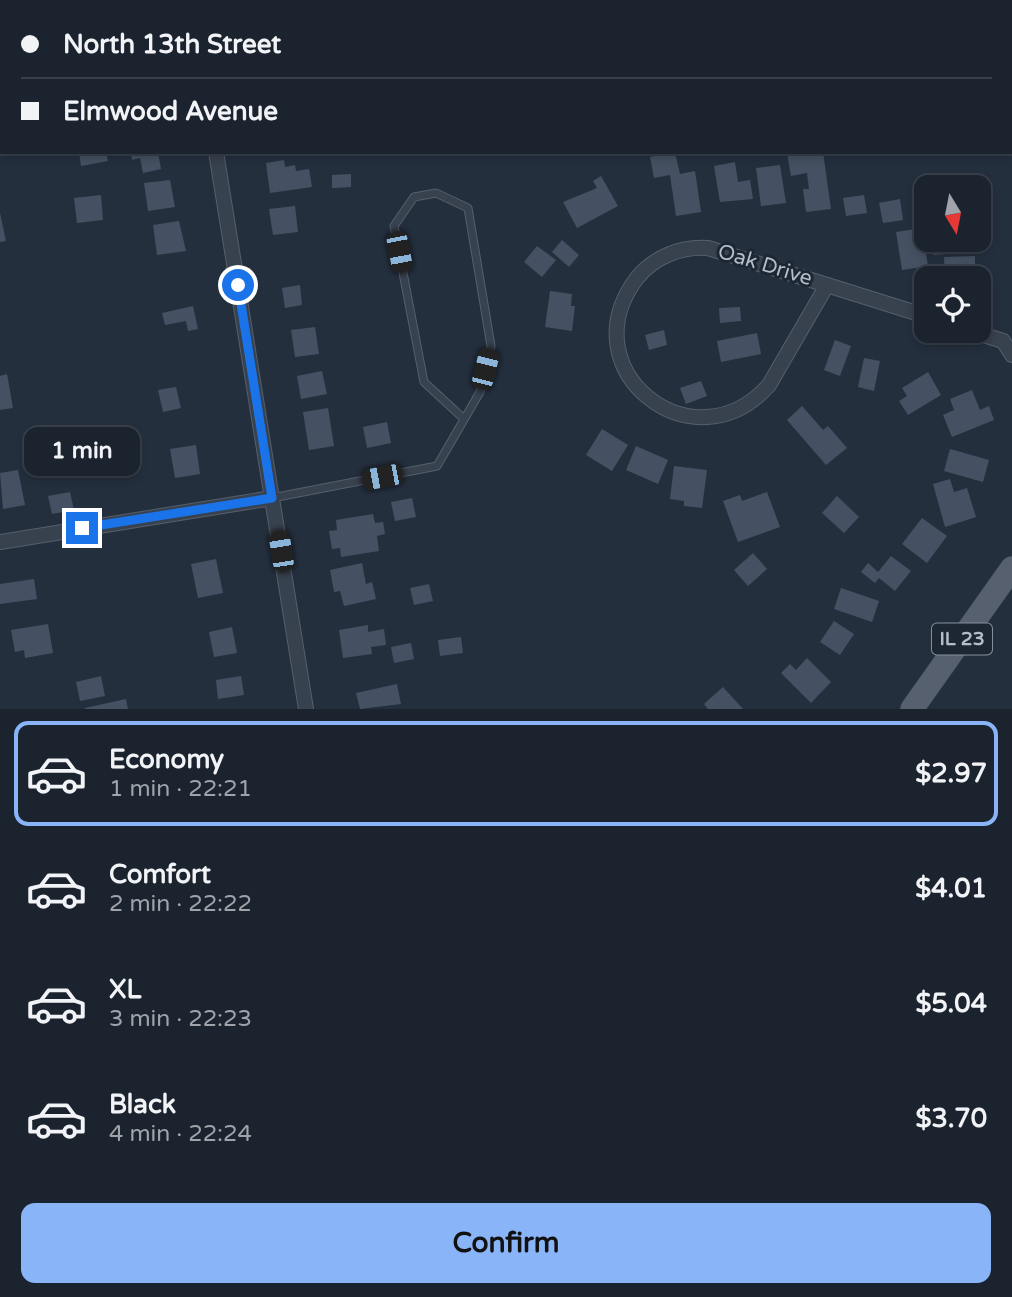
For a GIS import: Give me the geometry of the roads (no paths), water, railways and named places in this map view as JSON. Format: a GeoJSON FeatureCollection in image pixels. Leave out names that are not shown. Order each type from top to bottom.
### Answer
{"type":"FeatureCollection","features":[{"type":"Feature","properties":{"kind":"main road","name":"IL 23"},"geometry":{"type":"LineString","coordinates":[[912,709],[1012,568]]}},
{"type":"Feature","properties":{"kind":"street"},"geometry":{"type":"LineString","coordinates":[[216,154],[306,709]]}},
{"type":"Feature","properties":{"kind":"street","name":"Oak Drive"},"geometry":{"type":"LineString","coordinates":[[827,285],[769,385],[738,412],[696,417],[662,408],[640,391],[622,365],[615,338],[624,299],[646,268],[673,253],[697,247],[716,250],[914,312]]}},
{"type":"Feature","properties":{"kind":"street"},"geometry":{"type":"LineString","coordinates":[[1008,336],[1012,355]]}},
{"type":"Feature","properties":{"kind":"street"},"geometry":{"type":"LineString","coordinates":[[0,542],[272,498]]}},
{"type":"Feature","properties":{"kind":"lane"},"geometry":{"type":"LineString","coordinates":[[272,498],[437,466],[480,392],[491,346],[468,208],[436,193],[414,197],[394,226],[424,382],[464,419]]}}]}
